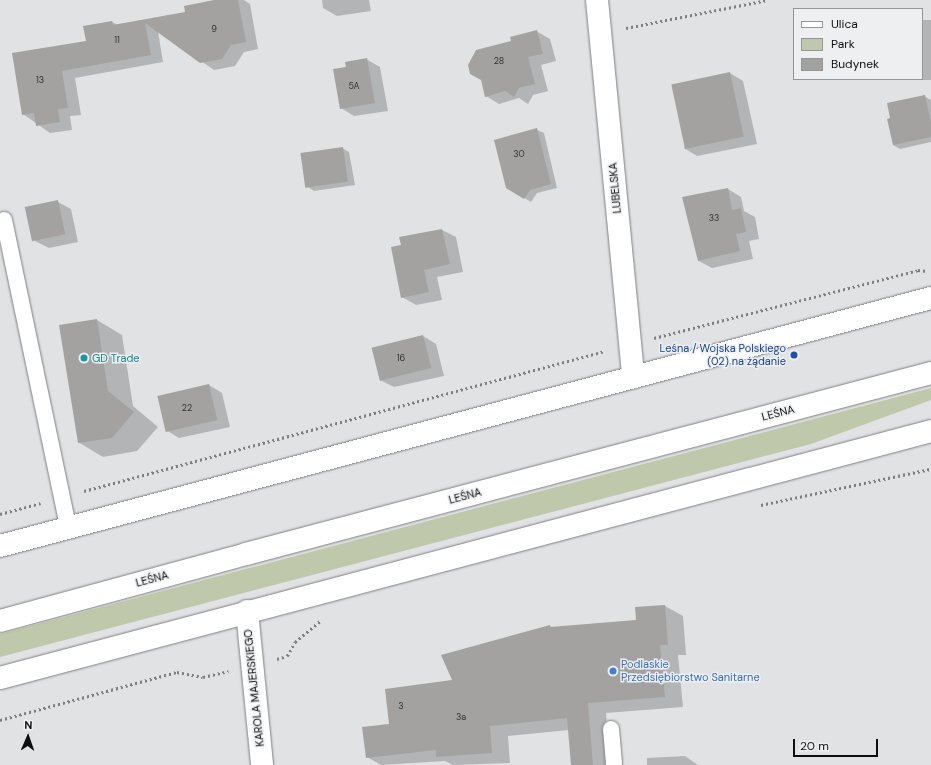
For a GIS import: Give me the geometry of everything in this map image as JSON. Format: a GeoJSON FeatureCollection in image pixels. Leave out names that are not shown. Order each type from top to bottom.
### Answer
{"type":"FeatureCollection","features":[{"type":"Feature","properties":{"kind":"main road","name":"LUBELSKA"},"geometry":{"type":"LineString","coordinates":[[597,0],[632,377]]}},
{"type":"Feature","properties":{"kind":"main road"},"geometry":{"type":"LineString","coordinates":[[0,546],[931,298]]}},
{"type":"Feature","properties":{"kind":"main road","name":"LEŚNA"},"geometry":{"type":"LineString","coordinates":[[0,621],[246,554],[931,373]]}},
{"type":"Feature","properties":{"kind":"main road"},"geometry":{"type":"LineString","coordinates":[[0,678],[247,611],[931,431]]}},
{"type":"Feature","properties":{"kind":"main road","name":"KAROLA MAJERSKIEGO"},"geometry":{"type":"LineString","coordinates":[[247,611],[262,765]]}},
{"type":"Feature","properties":{"kind":"lane"},"geometry":{"type":"LineString","coordinates":[[4,220],[68,528]]}},
{"type":"Feature","properties":{"kind":"lane"},"geometry":{"type":"LineString","coordinates":[[611,729],[614,765]]}},
{"type":"Feature","properties":{"kind":"path"},"geometry":{"type":"LineString","coordinates":[[600,32],[664,22],[767,0]]}},
{"type":"Feature","properties":{"kind":"path"},"geometry":{"type":"LineString","coordinates":[[0,514],[471,385],[918,270],[931,272]]}},
{"type":"Feature","properties":{"kind":"path"},"geometry":{"type":"LineString","coordinates":[[758,506],[931,469]]}},
{"type":"Feature","properties":{"kind":"path"},"geometry":{"type":"LineString","coordinates":[[0,720],[177,672],[203,677],[252,666],[287,656],[295,642],[325,617]]}},
{"type":"Feature","properties":{"kind":"green space"},"geometry":{"type":"Polygon","coordinates":[[[931,388],[931,400],[811,444],[0,657],[0,634],[931,388]]]}},
{"type":"Feature","properties":{"kind":"building"},"geometry":{"type":"Polygon","coordinates":[[[214,0],[238,0],[246,42],[231,45],[222,59],[200,63],[145,23],[151,55],[62,71],[68,108],[58,109],[60,122],[36,126],[34,113],[22,115],[12,53],[86,41],[83,26],[112,21],[113,25],[185,12],[184,6],[214,0]]]}},
{"type":"Feature","properties":{"kind":"building"},"geometry":{"type":"Polygon","coordinates":[[[537,30],[543,54],[528,57],[535,84],[519,88],[514,97],[505,91],[485,97],[481,80],[470,74],[468,65],[476,50],[511,41],[510,37],[537,30]]]}},
{"type":"Feature","properties":{"kind":"building"},"geometry":{"type":"Polygon","coordinates":[[[367,58],[375,103],[340,109],[333,69],[346,67],[345,62],[367,58]]]}},
{"type":"Feature","properties":{"kind":"building"},"geometry":{"type":"Polygon","coordinates":[[[730,72],[744,137],[685,149],[671,84],[730,72]]]}},
{"type":"Feature","properties":{"kind":"building"},"geometry":{"type":"Polygon","coordinates":[[[925,95],[931,123],[931,137],[893,145],[887,119],[890,118],[887,103],[925,95]]]}},
{"type":"Feature","properties":{"kind":"building"},"geometry":{"type":"Polygon","coordinates":[[[537,128],[551,184],[530,190],[524,199],[506,188],[494,140],[537,128]]]}},
{"type":"Feature","properties":{"kind":"building"},"geometry":{"type":"Polygon","coordinates":[[[343,147],[348,182],[305,188],[300,153],[343,147]]]}},
{"type":"Feature","properties":{"kind":"building"},"geometry":{"type":"Polygon","coordinates":[[[728,188],[732,210],[741,208],[746,232],[736,234],[740,251],[698,261],[682,197],[728,188]]]}},
{"type":"Feature","properties":{"kind":"building"},"geometry":{"type":"Polygon","coordinates":[[[58,200],[65,234],[32,241],[25,207],[58,200]]]}},
{"type":"Feature","properties":{"kind":"building"},"geometry":{"type":"Polygon","coordinates":[[[442,229],[450,264],[424,270],[429,292],[401,298],[391,247],[401,245],[399,237],[442,229]]]}},
{"type":"Feature","properties":{"kind":"building","name":"GD Trade"},"geometry":{"type":"Polygon","coordinates":[[[97,319],[108,391],[134,412],[112,438],[78,443],[59,325],[97,319]]]}},
{"type":"Feature","properties":{"kind":"building"},"geometry":{"type":"Polygon","coordinates":[[[423,335],[431,368],[380,381],[372,348],[423,335]]]}},
{"type":"Feature","properties":{"kind":"building"},"geometry":{"type":"Polygon","coordinates":[[[209,384],[217,420],[166,432],[157,396],[209,384]]]}},
{"type":"Feature","properties":{"kind":"building"},"geometry":{"type":"Polygon","coordinates":[[[665,605],[668,645],[660,645],[665,697],[588,703],[593,765],[571,765],[567,718],[490,726],[492,753],[436,757],[436,750],[366,758],[362,727],[389,724],[385,689],[452,680],[441,655],[550,625],[550,627],[636,620],[635,607],[665,605]]]}},
{"type":"Feature","properties":{"kind":"place","name":"Leśna / Wojska Polskiego (02) na żądanie"},"geometry":{"type":"Point","coordinates":[794,355]}},
{"type":"Feature","properties":{"kind":"place","name":"GD Trade"},"geometry":{"type":"Point","coordinates":[84,358]}},
{"type":"Feature","properties":{"kind":"place","name":"Podlaskie Przedsiębiorstwo Sanitarne"},"geometry":{"type":"Point","coordinates":[613,671]}}]}
